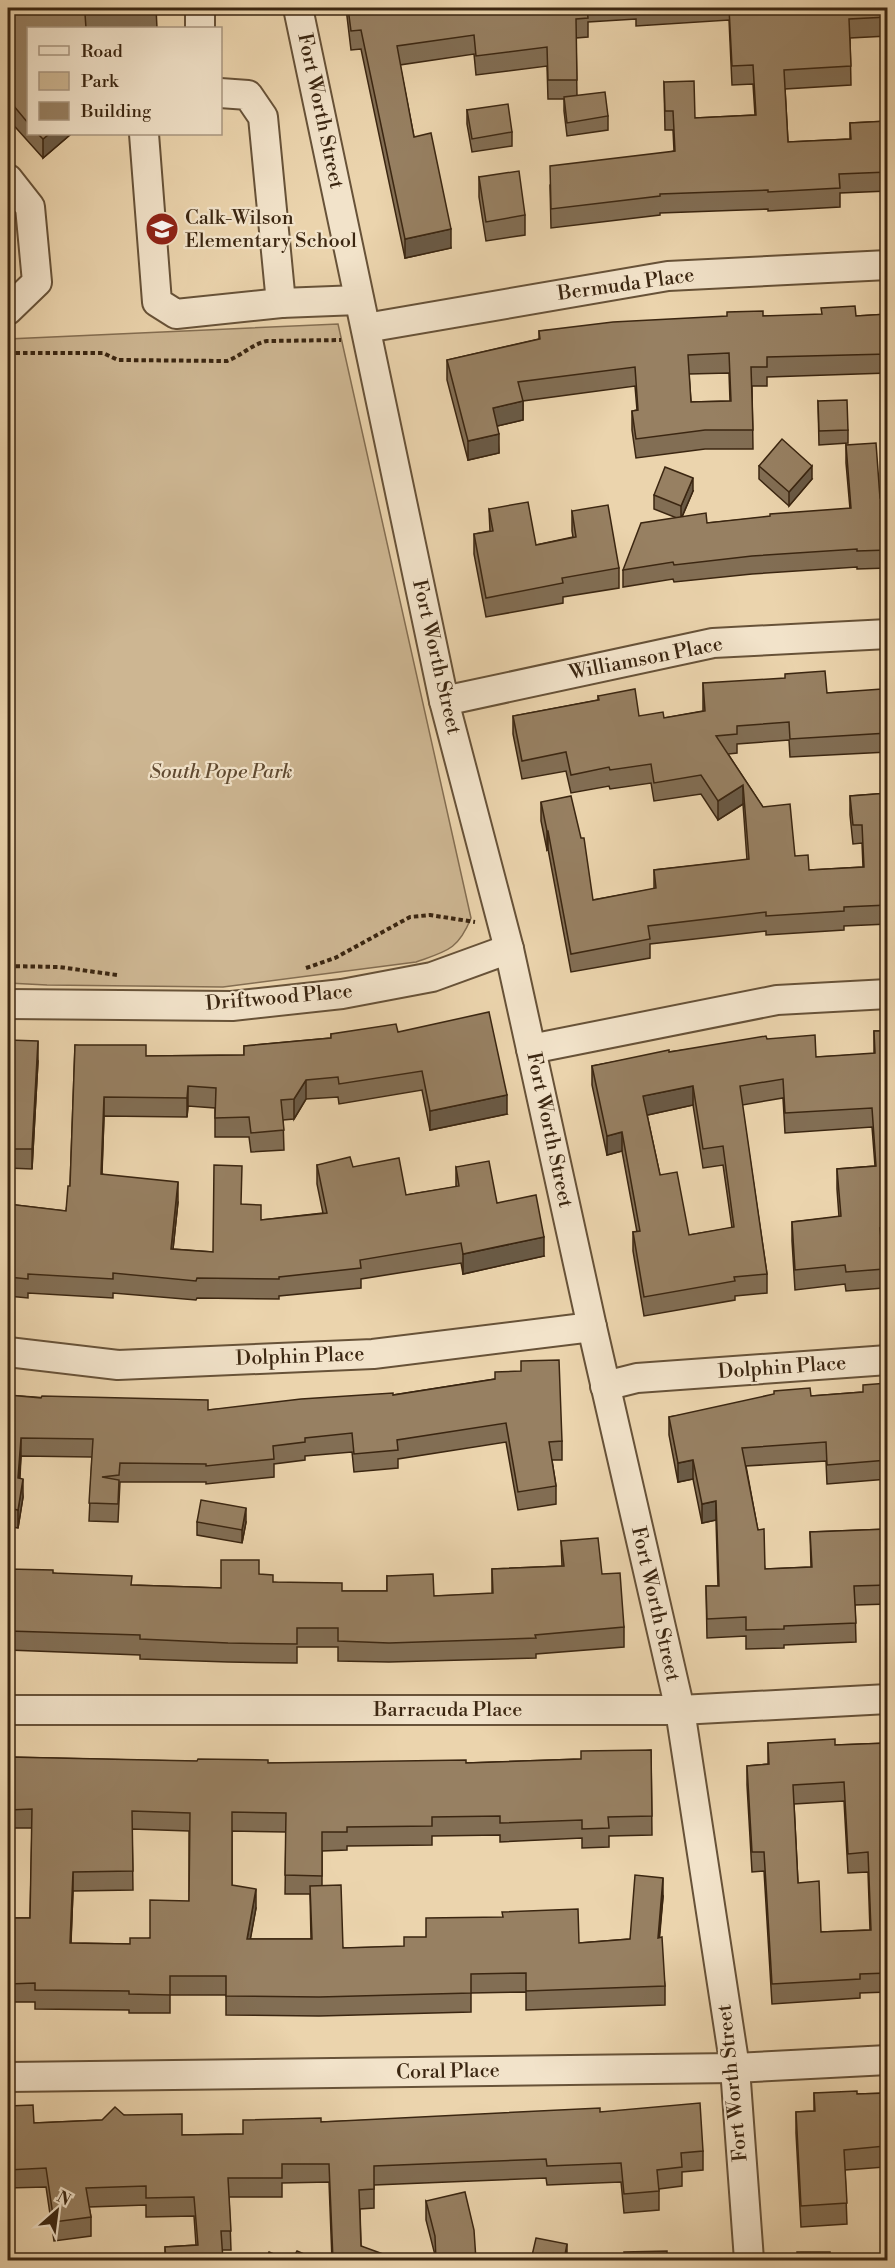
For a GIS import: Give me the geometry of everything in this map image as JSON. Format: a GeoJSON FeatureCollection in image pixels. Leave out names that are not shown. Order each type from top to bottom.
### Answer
{"type":"FeatureCollection","features":[{"type":"Feature","properties":{"kind":"street"},"geometry":{"type":"LineString","coordinates":[[200,8],[200,27]]}},
{"type":"Feature","properties":{"kind":"street","name":"Fort Worth Street"},"geometry":{"type":"LineString","coordinates":[[298,8],[444,701],[506,938],[605,1386],[680,1710],[735,2068],[749,2260]]}},
{"type":"Feature","properties":{"kind":"street"},"geometry":{"type":"LineString","coordinates":[[222,93],[248,95],[263,117],[281,303]]}},
{"type":"Feature","properties":{"kind":"street"},"geometry":{"type":"LineString","coordinates":[[144,135],[157,302],[176,314],[281,303],[359,300]]}},
{"type":"Feature","properties":{"kind":"street"},"geometry":{"type":"LineString","coordinates":[[8,179],[30,207],[37,282],[8,310]]}},
{"type":"Feature","properties":{"kind":"street","name":"Bermuda Place"},"geometry":{"type":"LineString","coordinates":[[367,334],[668,276],[888,266]]}},
{"type":"Feature","properties":{"kind":"street","name":"Williamson Place"},"geometry":{"type":"LineString","coordinates":[[444,701],[713,643],[888,634]]}},
{"type":"Feature","properties":{"kind":"street","name":"Driftwood Place"},"geometry":{"type":"LineString","coordinates":[[8,1004],[232,1006],[342,994],[432,977],[506,938]]}},
{"type":"Feature","properties":{"kind":"street"},"geometry":{"type":"LineString","coordinates":[[531,1048],[777,1000],[888,994]]}},
{"type":"Feature","properties":{"kind":"street","name":"Dolphin Place"},"geometry":{"type":"LineString","coordinates":[[8,1352],[118,1365],[373,1354],[592,1327]]}},
{"type":"Feature","properties":{"kind":"street","name":"Dolphin Place"},"geometry":{"type":"LineString","coordinates":[[605,1386],[638,1378],[888,1360]]}},
{"type":"Feature","properties":{"kind":"street","name":"Barracuda Place"},"geometry":{"type":"LineString","coordinates":[[8,1710],[680,1710],[888,1700]]}},
{"type":"Feature","properties":{"kind":"street","name":"Coral Place"},"geometry":{"type":"LineString","coordinates":[[8,2078],[735,2068],[888,2060]]}},
{"type":"Feature","properties":{"kind":"path"},"geometry":{"type":"LineString","coordinates":[[8,353],[103,353],[118,360],[227,361],[256,344],[267,341],[367,334]]}},
{"type":"Feature","properties":{"kind":"path"},"geometry":{"type":"LineString","coordinates":[[304,969],[335,958],[410,917],[430,915],[506,938]]}},
{"type":"Feature","properties":{"kind":"path"},"geometry":{"type":"LineString","coordinates":[[8,966],[59,967],[128,978]]}},
{"type":"Feature","properties":{"kind":"green space","name":"South Pope Park"},"geometry":{"type":"Polygon","coordinates":[[[338,324],[471,918],[466,929],[456,943],[444,952],[416,962],[223,987],[8,983],[8,339],[338,324]]]}},
{"type":"Feature","properties":{"kind":"building"},"geometry":{"type":"Polygon","coordinates":[[[8,8],[157,9],[85,14],[86,27],[27,27],[27,122],[8,99],[8,8]]]}},
{"type":"Feature","properties":{"kind":"building"},"geometry":{"type":"Polygon","coordinates":[[[348,8],[587,8],[588,18],[576,19],[577,80],[548,80],[547,47],[476,56],[474,35],[397,46],[414,137],[431,133],[451,229],[405,239],[361,30],[351,31],[348,8]]]}},
{"type":"Feature","properties":{"kind":"building"},"geometry":{"type":"Polygon","coordinates":[[[729,8],[888,8],[888,17],[849,19],[851,66],[784,70],[788,142],[851,139],[850,123],[888,121],[888,172],[839,174],[840,188],[660,194],[660,196],[551,209],[550,166],[675,151],[673,111],[665,111],[664,82],[694,81],[695,118],[756,115],[753,65],[732,66],[729,8]]]}},
{"type":"Feature","properties":{"kind":"building"},"geometry":{"type":"Polygon","coordinates":[[[605,92],[608,116],[567,123],[564,97],[605,92]]]}},
{"type":"Feature","properties":{"kind":"building"},"geometry":{"type":"Polygon","coordinates":[[[508,104],[512,132],[472,139],[467,110],[508,104]]]}},
{"type":"Feature","properties":{"kind":"building"},"geometry":{"type":"Polygon","coordinates":[[[519,171],[525,215],[486,222],[479,177],[519,171]]]}},
{"type":"Feature","properties":{"kind":"building"},"geometry":{"type":"Polygon","coordinates":[[[855,306],[856,316],[888,314],[888,354],[767,357],[767,367],[751,367],[753,430],[705,430],[636,439],[632,411],[638,410],[635,367],[518,382],[523,401],[493,408],[499,434],[468,441],[447,360],[540,339],[539,331],[613,322],[727,316],[727,312],[763,311],[763,316],[822,314],[821,308],[855,306]],[[729,353],[688,355],[691,402],[731,401],[729,353]]]}},
{"type":"Feature","properties":{"kind":"building"},"geometry":{"type":"Polygon","coordinates":[[[847,400],[848,430],[819,431],[818,401],[847,400]]]}},
{"type":"Feature","properties":{"kind":"building"},"geometry":{"type":"Polygon","coordinates":[[[782,439],[812,466],[789,492],[759,466],[782,439]]]}},
{"type":"Feature","properties":{"kind":"building"},"geometry":{"type":"Polygon","coordinates":[[[876,443],[880,498],[888,498],[888,550],[857,551],[857,549],[752,556],[674,565],[673,562],[623,570],[641,523],[706,513],[707,523],[770,516],[770,514],[851,508],[846,445],[876,443]]]}},
{"type":"Feature","properties":{"kind":"building"},"geometry":{"type":"Polygon","coordinates":[[[665,467],[693,478],[681,506],[654,495],[665,467]]]}},
{"type":"Feature","properties":{"kind":"building"},"geometry":{"type":"Polygon","coordinates":[[[528,502],[536,545],[576,537],[572,511],[608,505],[619,568],[562,578],[563,583],[486,598],[474,534],[493,531],[489,509],[528,502]]]}},
{"type":"Feature","properties":{"kind":"building"},"geometry":{"type":"Polygon","coordinates":[[[825,671],[827,693],[882,689],[882,681],[888,681],[888,733],[790,739],[789,722],[737,726],[737,734],[716,736],[763,807],[790,804],[795,856],[808,855],[809,870],[864,867],[862,825],[853,825],[850,796],[888,793],[888,905],[844,907],[844,911],[766,916],[766,912],[648,926],[650,939],[571,954],[541,802],[571,796],[581,838],[584,838],[593,900],[656,888],[654,870],[749,859],[743,785],[718,801],[701,775],[654,783],[651,764],[610,770],[609,767],[571,775],[566,752],[522,761],[513,716],[599,700],[598,696],[635,689],[639,716],[663,712],[664,718],[705,711],[703,683],[785,678],[785,674],[825,671]]]}},
{"type":"Feature","properties":{"kind":"building"},"geometry":{"type":"Polygon","coordinates":[[[489,1012],[507,1095],[430,1111],[422,1071],[339,1084],[338,1077],[306,1080],[294,1099],[281,1100],[284,1130],[251,1133],[249,1117],[215,1118],[216,1088],[188,1086],[187,1098],[104,1097],[101,1174],[178,1182],[171,1249],[213,1252],[214,1165],[242,1166],[241,1204],[261,1205],[261,1220],[327,1213],[317,1165],[350,1157],[353,1167],[399,1158],[406,1195],[459,1186],[456,1167],[489,1161],[497,1203],[536,1195],[544,1237],[463,1254],[461,1243],[360,1260],[361,1268],[279,1277],[279,1279],[197,1278],[196,1281],[113,1273],[113,1279],[28,1274],[28,1279],[8,1277],[8,1204],[66,1211],[68,1186],[70,1186],[75,1045],[146,1045],[146,1056],[244,1055],[244,1046],[331,1038],[331,1034],[396,1024],[398,1032],[489,1012]]]}},
{"type":"Feature","properties":{"kind":"building"},"geometry":{"type":"Polygon","coordinates":[[[874,1031],[888,1031],[888,1227],[880,1228],[884,1269],[846,1272],[845,1265],[795,1270],[792,1222],[841,1216],[837,1169],[876,1166],[872,1108],[785,1113],[783,1079],[740,1086],[767,1274],[734,1277],[735,1281],[644,1297],[633,1232],[640,1231],[622,1132],[607,1136],[592,1066],[669,1050],[669,1052],[766,1036],[767,1039],[815,1035],[816,1057],[875,1053],[874,1031]],[[693,1086],[643,1096],[660,1175],[677,1172],[689,1235],[734,1227],[723,1146],[703,1149],[693,1086]]]}},
{"type":"Feature","properties":{"kind":"building"},"geometry":{"type":"Polygon","coordinates":[[[8,1040],[38,1041],[32,1149],[8,1149],[8,1040]]]}},
{"type":"Feature","properties":{"kind":"building"},"geometry":{"type":"Polygon","coordinates":[[[559,1360],[562,1441],[549,1442],[556,1486],[518,1492],[506,1423],[397,1440],[398,1450],[354,1454],[352,1433],[305,1438],[305,1442],[273,1446],[274,1459],[206,1466],[206,1464],[120,1463],[119,1475],[102,1477],[119,1480],[118,1504],[89,1503],[93,1439],[21,1438],[18,1478],[23,1479],[18,1510],[8,1508],[8,1395],[41,1398],[42,1396],[208,1400],[208,1410],[301,1399],[393,1393],[393,1395],[495,1379],[495,1372],[521,1371],[521,1361],[559,1360]]]}},
{"type":"Feature","properties":{"kind":"building"},"geometry":{"type":"Polygon","coordinates":[[[888,1383],[888,1460],[827,1465],[826,1442],[742,1448],[758,1530],[764,1529],[765,1569],[812,1567],[810,1532],[888,1529],[888,1585],[854,1586],[856,1623],[746,1630],[746,1617],[707,1619],[706,1586],[719,1586],[716,1501],[702,1504],[693,1460],[678,1463],[669,1417],[774,1394],[774,1391],[810,1388],[811,1396],[863,1392],[863,1385],[888,1383]]]}},
{"type":"Feature","properties":{"kind":"building"},"geometry":{"type":"Polygon","coordinates":[[[201,1500],[246,1508],[242,1530],[197,1522],[201,1500]]]}},
{"type":"Feature","properties":{"kind":"building"},"geometry":{"type":"Polygon","coordinates":[[[598,1538],[602,1574],[620,1573],[624,1627],[535,1635],[536,1638],[389,1643],[338,1641],[338,1628],[297,1628],[297,1644],[228,1643],[140,1639],[140,1635],[8,1631],[8,1569],[132,1576],[131,1585],[221,1588],[221,1560],[259,1560],[259,1574],[273,1575],[273,1582],[342,1583],[342,1591],[387,1591],[387,1576],[433,1574],[434,1596],[493,1593],[492,1569],[564,1566],[561,1541],[598,1538]]]}},
{"type":"Feature","properties":{"kind":"building"},"geometry":{"type":"Polygon","coordinates":[[[835,1739],[835,1745],[888,1743],[888,1973],[860,1974],[860,1979],[772,1984],[764,1852],[752,1852],[747,1766],[769,1764],[768,1743],[835,1739]],[[844,1782],[793,1785],[798,1883],[819,1881],[821,1932],[871,1930],[868,1852],[848,1854],[844,1782]]]}},
{"type":"Feature","properties":{"kind":"building"},"geometry":{"type":"Polygon","coordinates":[[[651,1750],[652,1816],[608,1817],[609,1828],[582,1829],[582,1820],[500,1823],[500,1816],[432,1817],[432,1826],[347,1827],[347,1832],[322,1832],[322,1876],[285,1875],[286,1813],[232,1812],[232,1885],[256,1889],[247,1939],[312,1939],[310,1886],[341,1885],[343,1948],[404,1946],[404,1937],[426,1937],[426,1918],[503,1917],[502,1912],[578,1909],[579,1943],[630,1939],[635,1875],[663,1878],[658,1938],[662,1937],[665,1986],[526,1991],[526,1973],[471,1974],[471,1993],[319,1997],[226,1996],[226,1976],[170,1976],[170,1995],[129,1994],[129,1991],[35,1990],[35,1983],[8,1984],[8,1918],[30,1918],[32,1809],[8,1810],[8,1757],[197,1761],[198,1759],[268,1760],[268,1763],[466,1760],[466,1763],[581,1759],[581,1751],[651,1750]],[[132,1811],[133,1871],[73,1872],[70,1943],[130,1944],[130,1938],[150,1938],[150,1900],[189,1901],[190,1813],[132,1811]]]}},
{"type":"Feature","properties":{"kind":"building"},"geometry":{"type":"Polygon","coordinates":[[[857,2091],[857,2094],[888,2093],[888,2208],[885,2146],[844,2150],[847,2203],[801,2206],[796,2112],[815,2111],[814,2093],[857,2091]]]}},
{"type":"Feature","properties":{"kind":"building"},"geometry":{"type":"Polygon","coordinates":[[[700,2103],[703,2151],[681,2153],[682,2167],[657,2170],[659,2191],[624,2194],[621,2163],[547,2166],[546,2159],[374,2166],[374,2189],[359,2190],[361,2246],[383,2254],[380,2260],[333,2260],[329,2164],[282,2164],[282,2178],[228,2178],[231,2231],[221,2231],[223,2260],[166,2260],[165,2247],[198,2245],[194,2197],[146,2198],[146,2186],[86,2188],[91,2217],[54,2222],[46,2168],[8,2170],[8,2106],[33,2105],[34,2123],[102,2120],[115,2107],[124,2115],[182,2114],[182,2135],[243,2134],[243,2120],[321,2118],[321,2122],[600,2108],[600,2112],[700,2103]]]}},
{"type":"Feature","properties":{"kind":"building"},"geometry":{"type":"Polygon","coordinates":[[[465,2192],[474,2230],[476,2260],[436,2260],[435,2236],[426,2201],[465,2192]]]}},
{"type":"Feature","properties":{"kind":"building"},"geometry":{"type":"Polygon","coordinates":[[[888,2217],[888,2247],[887,2247],[884,2218],[888,2217]]]}},
{"type":"Feature","properties":{"kind":"building"},"geometry":{"type":"Polygon","coordinates":[[[536,2238],[567,2244],[564,2260],[531,2260],[536,2238]]]}},
{"type":"Feature","properties":{"kind":"building"},"geometry":{"type":"Polygon","coordinates":[[[297,2251],[318,2260],[292,2260],[297,2251]]]}},
{"type":"Feature","properties":{"kind":"building"},"geometry":{"type":"Polygon","coordinates":[[[667,2251],[667,2260],[625,2260],[624,2252],[667,2251]]]}},
{"type":"Feature","properties":{"kind":"building"},"geometry":{"type":"Polygon","coordinates":[[[269,2252],[288,2260],[266,2260],[269,2252]]]}},
{"type":"Feature","properties":{"kind":"building"},"geometry":{"type":"Polygon","coordinates":[[[797,2252],[830,2252],[830,2260],[797,2260],[797,2252]]]}},
{"type":"Feature","properties":{"kind":"place","name":"Calk-Wilson Elementary School"},"geometry":{"type":"Point","coordinates":[162,229]}}]}
